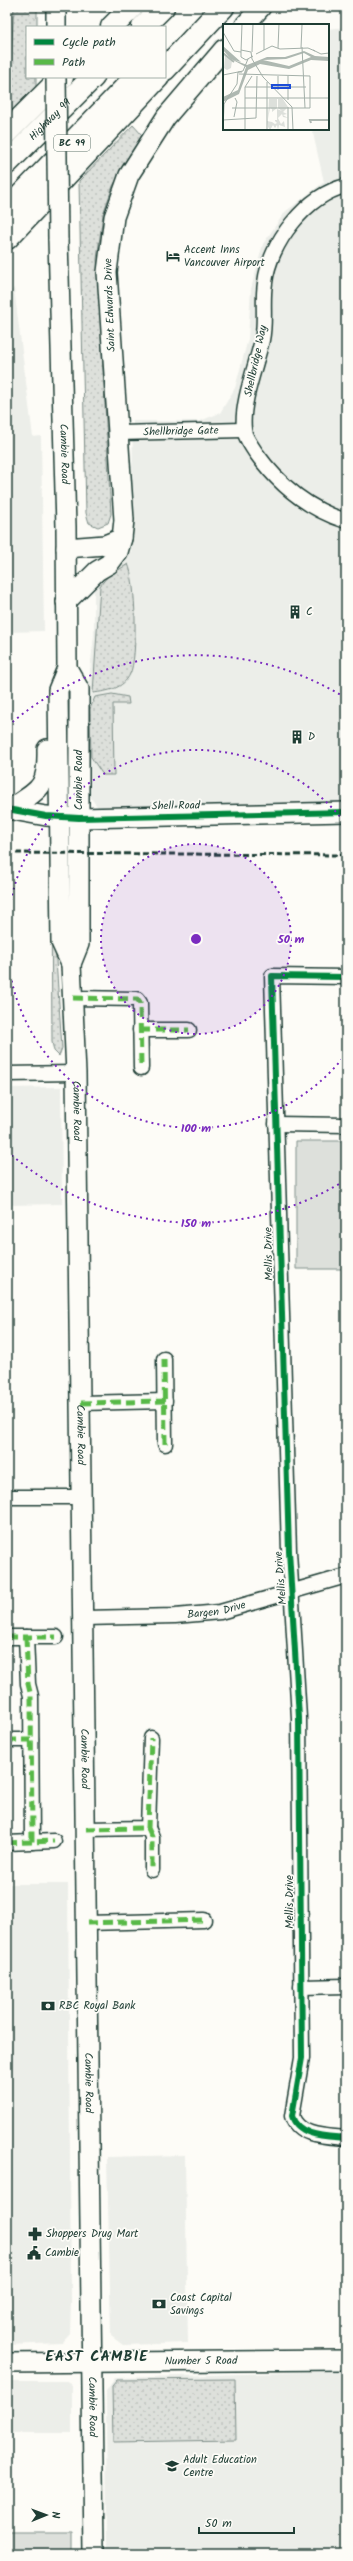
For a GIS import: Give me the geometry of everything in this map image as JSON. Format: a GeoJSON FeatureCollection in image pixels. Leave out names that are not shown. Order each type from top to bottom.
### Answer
{"type":"FeatureCollection","features":[{"type":"Feature","properties":{"kind":"highway"},"geometry":{"type":"LineString","coordinates":[[113,26],[132,7]]}},
{"type":"Feature","properties":{"kind":"highway"},"geometry":{"type":"LineString","coordinates":[[144,26],[163,7]]}},
{"type":"Feature","properties":{"kind":"highway"},"geometry":{"type":"LineString","coordinates":[[166,46],[204,7]]}},
{"type":"Feature","properties":{"kind":"highway"},"geometry":{"type":"LineString","coordinates":[[166,68],[223,7]]}},
{"type":"Feature","properties":{"kind":"highway"},"geometry":{"type":"LineString","coordinates":[[7,132],[61,78]]}},
{"type":"Feature","properties":{"kind":"highway","name":"Highway 99"},"geometry":{"type":"LineString","coordinates":[[7,163],[92,78]]}},
{"type":"Feature","properties":{"kind":"highway","name":"BC 99"},"geometry":{"type":"LineString","coordinates":[[7,210],[135,78]]}},
{"type":"Feature","properties":{"kind":"highway"},"geometry":{"type":"LineString","coordinates":[[7,238],[157,78]]}},
{"type":"Feature","properties":{"kind":"main road"},"geometry":{"type":"LineString","coordinates":[[56,7],[56,26]]}},
{"type":"Feature","properties":{"kind":"main road"},"geometry":{"type":"LineString","coordinates":[[246,24],[261,7]]}},
{"type":"Feature","properties":{"kind":"main road","name":"Saint Edwards Drive"},"geometry":{"type":"LineString","coordinates":[[66,602],[97,571],[109,564],[118,552],[122,538],[124,520],[107,272],[114,217],[129,175],[166,117],[223,50]]}},
{"type":"Feature","properties":{"kind":"main road","name":"Cambie Road"},"geometry":{"type":"LineString","coordinates":[[56,78],[58,239],[66,548],[67,668],[58,690],[59,818],[61,942],[71,964],[76,1073],[81,1497],[84,1618],[94,2554]]}},
{"type":"Feature","properties":{"kind":"main road"},"geometry":{"type":"LineString","coordinates":[[66,548],[105,545],[122,538]]}},
{"type":"Feature","properties":{"kind":"main road","name":"Cambie Road"},"geometry":{"type":"LineString","coordinates":[[67,668],[79,689],[79,944],[71,964]]}},
{"type":"Feature","properties":{"kind":"main road"},"geometry":{"type":"LineString","coordinates":[[9,809],[39,790],[46,778],[47,709],[58,690]]}},
{"type":"Feature","properties":{"kind":"main road","name":"Shell Road"},"geometry":{"type":"LineString","coordinates":[[9,809],[59,818],[346,812]]}},
{"type":"Feature","properties":{"kind":"main road","name":"Number 5 Road"},"geometry":{"type":"LineString","coordinates":[[7,2363],[346,2360]]}},
{"type":"Feature","properties":{"kind":"street","name":"Shellbridge Way"},"geometry":{"type":"LineString","coordinates":[[244,430],[245,410],[263,336],[264,284],[268,264],[280,240],[297,217],[318,200],[346,186]]}},
{"type":"Feature","properties":{"kind":"street","name":"Shellbridge Gate"},"geometry":{"type":"LineString","coordinates":[[119,433],[244,430]]}},
{"type":"Feature","properties":{"kind":"street"},"geometry":{"type":"LineString","coordinates":[[244,430],[254,449],[276,479],[306,503],[325,514],[346,521]]}},
{"type":"Feature","properties":{"kind":"street","name":"Mellis Drive"},"geometry":{"type":"LineString","coordinates":[[346,977],[272,976],[274,1001],[276,1124],[289,1551],[293,1590],[299,1718],[300,1987],[302,2058],[293,2120],[300,2129],[307,2132],[346,2138]]}},
{"type":"Feature","properties":{"kind":"street"},"geometry":{"type":"LineString","coordinates":[[73,998],[137,999],[140,1003],[141,1068]]}},
{"type":"Feature","properties":{"kind":"street"},"geometry":{"type":"LineString","coordinates":[[140,1030],[189,1030]]}},
{"type":"Feature","properties":{"kind":"street"},"geometry":{"type":"LineString","coordinates":[[7,1074],[76,1073]]}},
{"type":"Feature","properties":{"kind":"street"},"geometry":{"type":"LineString","coordinates":[[276,1124],[346,1125]]}},
{"type":"Feature","properties":{"kind":"street"},"geometry":{"type":"LineString","coordinates":[[164,1359],[166,1444]]}},
{"type":"Feature","properties":{"kind":"street"},"geometry":{"type":"LineString","coordinates":[[81,1403],[165,1401]]}},
{"type":"Feature","properties":{"kind":"street"},"geometry":{"type":"LineString","coordinates":[[7,1497],[81,1497]]}},
{"type":"Feature","properties":{"kind":"street","name":"Bargen Drive"},"geometry":{"type":"LineString","coordinates":[[84,1618],[196,1615],[220,1612],[346,1576]]}},
{"type":"Feature","properties":{"kind":"street"},"geometry":{"type":"LineString","coordinates":[[7,1637],[56,1637]]}},
{"type":"Feature","properties":{"kind":"street"},"geometry":{"type":"LineString","coordinates":[[26,1637],[31,1740],[32,1842]]}},
{"type":"Feature","properties":{"kind":"street"},"geometry":{"type":"LineString","coordinates":[[152,1738],[148,1828],[152,1837],[152,1870]]}},
{"type":"Feature","properties":{"kind":"street"},"geometry":{"type":"LineString","coordinates":[[7,1740],[31,1740]]}},
{"type":"Feature","properties":{"kind":"street"},"geometry":{"type":"LineString","coordinates":[[86,1829],[148,1828]]}},
{"type":"Feature","properties":{"kind":"street"},"geometry":{"type":"LineString","coordinates":[[7,1842],[54,1842]]}},
{"type":"Feature","properties":{"kind":"street"},"geometry":{"type":"LineString","coordinates":[[87,1923],[204,1920]]}},
{"type":"Feature","properties":{"kind":"street"},"geometry":{"type":"LineString","coordinates":[[300,1987],[346,1986]]}},
{"type":"Feature","properties":{"kind":"shaded area"},"geometry":{"type":"Polygon","coordinates":[[[14,7],[37,7],[37,26],[26,26],[26,78],[36,78],[36,89],[7,120],[14,7]]]}},
{"type":"Feature","properties":{"kind":"shaded area"},"geometry":{"type":"Polygon","coordinates":[[[346,27],[346,806],[101,812],[89,795],[86,707],[94,635],[94,589],[97,581],[120,564],[131,552],[133,421],[200,421],[220,413],[235,388],[248,339],[251,289],[263,244],[285,212],[324,182],[312,130],[329,130],[329,29],[346,27]]]}},
{"type":"Feature","properties":{"kind":"shaded area"},"geometry":{"type":"Polygon","coordinates":[[[133,125],[142,135],[113,186],[103,214],[97,259],[111,514],[108,523],[98,527],[89,523],[86,513],[79,181],[133,125]]]}},
{"type":"Feature","properties":{"kind":"shaded area"},"geometry":{"type":"Polygon","coordinates":[[[14,288],[33,437],[41,436],[44,631],[7,632],[7,294],[14,288]]]}},
{"type":"Feature","properties":{"kind":"shaded area"},"geometry":{"type":"Polygon","coordinates":[[[128,564],[133,585],[135,619],[133,666],[127,679],[119,686],[109,690],[93,693],[100,586],[107,577],[128,564]]]}},
{"type":"Feature","properties":{"kind":"shaded area"},"geometry":{"type":"Polygon","coordinates":[[[112,694],[128,697],[129,704],[113,704],[114,775],[103,775],[91,757],[90,709],[95,697],[112,694]]]}},
{"type":"Feature","properties":{"kind":"shaded area"},"geometry":{"type":"Polygon","coordinates":[[[51,886],[62,1048],[59,1056],[54,1051],[52,1042],[51,886]]]}},
{"type":"Feature","properties":{"kind":"shaded area"},"geometry":{"type":"Polygon","coordinates":[[[61,1087],[62,1204],[7,1205],[7,1088],[61,1087]]]}},
{"type":"Feature","properties":{"kind":"shaded area"},"geometry":{"type":"Polygon","coordinates":[[[296,1141],[346,1141],[346,1269],[296,1269],[296,1141]]]}},
{"type":"Feature","properties":{"kind":"shaded area"},"geometry":{"type":"Polygon","coordinates":[[[7,1884],[68,1884],[71,2300],[70,2334],[62,2343],[7,2345],[7,1884]]]}},
{"type":"Feature","properties":{"kind":"shaded area"},"geometry":{"type":"Polygon","coordinates":[[[185,2155],[188,2343],[123,2345],[111,2336],[107,2157],[185,2155]]]}},
{"type":"Feature","properties":{"kind":"shaded area"},"geometry":{"type":"Polygon","coordinates":[[[346,2371],[346,2554],[107,2554],[106,2391],[115,2378],[346,2371]]]}},
{"type":"Feature","properties":{"kind":"shaded area"},"geometry":{"type":"Polygon","coordinates":[[[235,2379],[236,2440],[113,2442],[112,2386],[117,2380],[235,2379]]]}},
{"type":"Feature","properties":{"kind":"shaded area"},"geometry":{"type":"Polygon","coordinates":[[[7,2381],[67,2381],[72,2386],[72,2433],[7,2433],[7,2381]]]}},
{"type":"Feature","properties":{"kind":"shaded area"},"geometry":{"type":"Polygon","coordinates":[[[7,2532],[72,2532],[72,2554],[7,2554],[7,2532]]]}},
{"type":"Feature","properties":{"kind":"railway"},"geometry":{"type":"LineString","coordinates":[[7,853],[346,855]]}},
{"type":"Feature","properties":{"kind":"marked path"},"geometry":{"type":"LineString","coordinates":[[73,998],[137,999],[140,1003],[141,1068]]}},
{"type":"Feature","properties":{"kind":"marked path"},"geometry":{"type":"LineString","coordinates":[[140,1030],[189,1030]]}},
{"type":"Feature","properties":{"kind":"marked path"},"geometry":{"type":"LineString","coordinates":[[164,1359],[165,1444]]}},
{"type":"Feature","properties":{"kind":"marked path"},"geometry":{"type":"LineString","coordinates":[[81,1403],[165,1401]]}},
{"type":"Feature","properties":{"kind":"marked path"},"geometry":{"type":"LineString","coordinates":[[7,1637],[56,1637]]}},
{"type":"Feature","properties":{"kind":"marked path"},"geometry":{"type":"LineString","coordinates":[[26,1637],[28,1684],[31,1696],[32,1842]]}},
{"type":"Feature","properties":{"kind":"marked path"},"geometry":{"type":"LineString","coordinates":[[86,1829],[148,1828],[151,1738]]}},
{"type":"Feature","properties":{"kind":"marked path"},"geometry":{"type":"LineString","coordinates":[[7,1740],[31,1740]]}},
{"type":"Feature","properties":{"kind":"marked path"},"geometry":{"type":"LineString","coordinates":[[148,1828],[152,1837],[152,1870]]}},
{"type":"Feature","properties":{"kind":"marked path"},"geometry":{"type":"LineString","coordinates":[[7,1843],[54,1841]]}},
{"type":"Feature","properties":{"kind":"marked path"},"geometry":{"type":"LineString","coordinates":[[87,1923],[204,1920]]}},
{"type":"Feature","properties":{"kind":"cycle path"},"geometry":{"type":"LineString","coordinates":[[7,809],[46,816],[79,818],[346,812]]}},
{"type":"Feature","properties":{"kind":"cycle path"},"geometry":{"type":"LineString","coordinates":[[346,977],[272,976],[289,1551],[299,1718],[302,2058],[292,2116],[295,2123],[307,2132],[323,2136],[346,2138]]}},
{"type":"Feature","properties":{"kind":"place","name":"Accent Inns Vancouver Airport"},"geometry":{"type":"Point","coordinates":[173,256]}},
{"type":"Feature","properties":{"kind":"place","name":"C"},"geometry":{"type":"Point","coordinates":[295,612]}},
{"type":"Feature","properties":{"kind":"place","name":"D"},"geometry":{"type":"Point","coordinates":[297,737]}},
{"type":"Feature","properties":{"kind":"place","name":"RBC Royal Bank"},"geometry":{"type":"Point","coordinates":[48,2006]}},
{"type":"Feature","properties":{"kind":"place","name":"Shoppers Drug Mart"},"geometry":{"type":"Point","coordinates":[35,2234]}},
{"type":"Feature","properties":{"kind":"place","name":"Cambie"},"geometry":{"type":"Point","coordinates":[34,2253]}},
{"type":"Feature","properties":{"kind":"place","name":"Coast Capital Savings"},"geometry":{"type":"Point","coordinates":[159,2304]}},
{"type":"Feature","properties":{"kind":"place","name":"Adult Education Centre"},"geometry":{"type":"Point","coordinates":[172,2466]}},
{"type":"Feature","properties":{"kind":"district","name":"EAST CAMBIE"},"geometry":{"type":"Point","coordinates":[97,2357]}}]}
